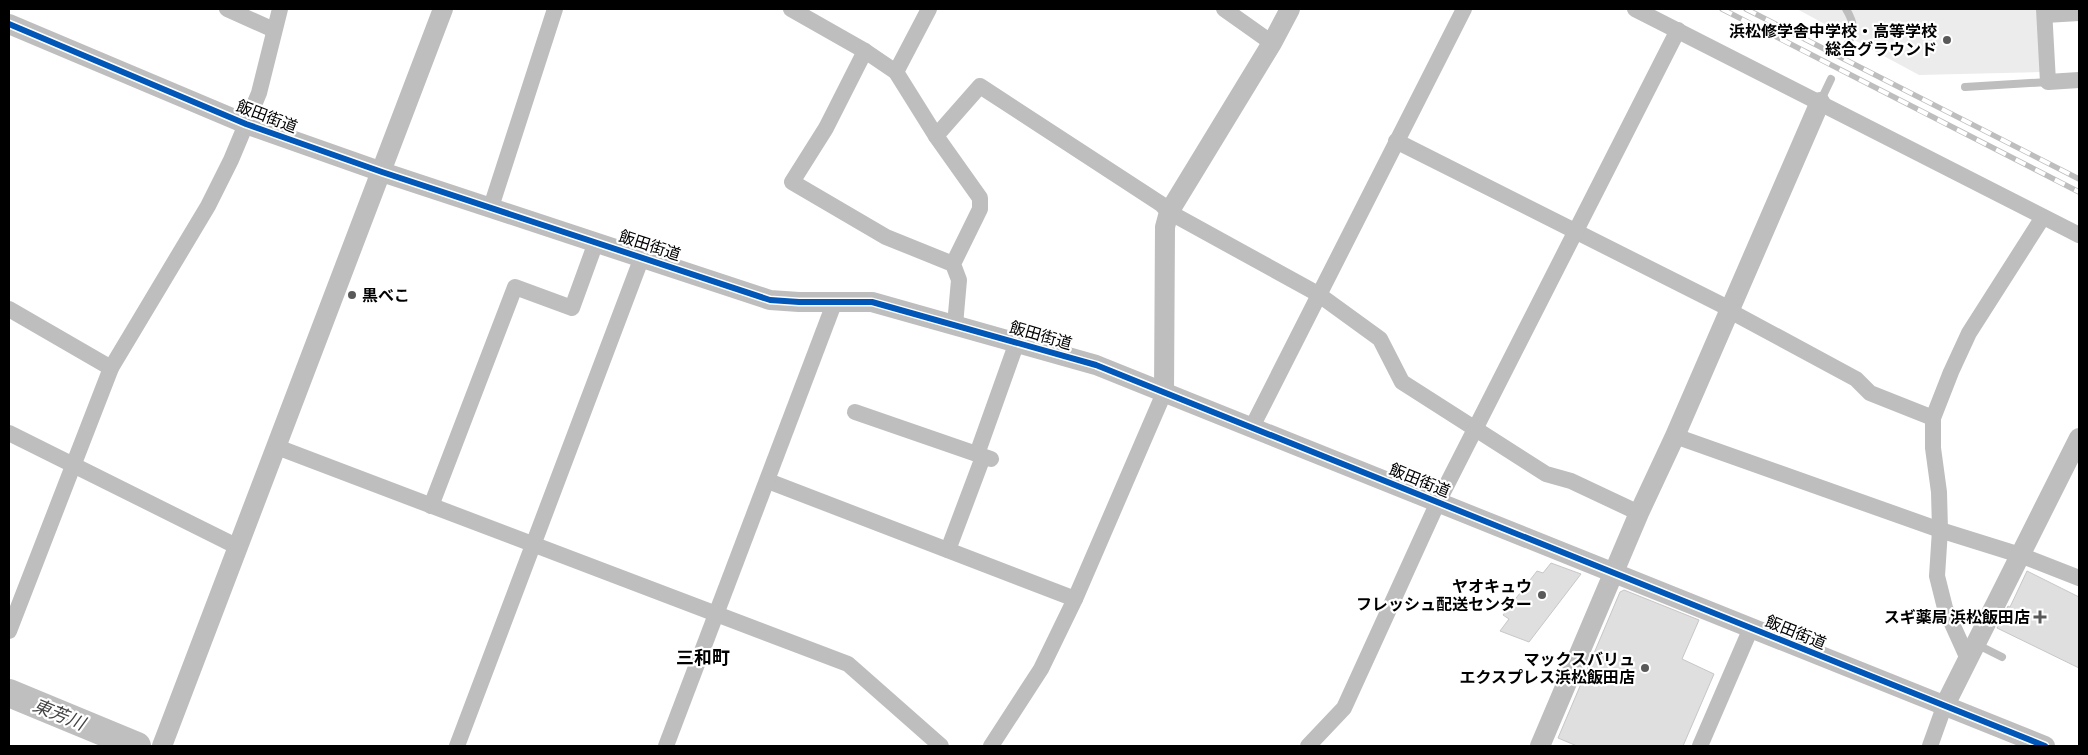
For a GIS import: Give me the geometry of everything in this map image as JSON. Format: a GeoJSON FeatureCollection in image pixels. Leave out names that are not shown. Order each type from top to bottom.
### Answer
{"type":"FeatureCollection","features":[{"type":"Feature","properties":{"kind":"street"},"geometry":{"type":"LineString","coordinates":[[226,9],[274,30]]}},
{"type":"Feature","properties":{"kind":"street"},"geometry":{"type":"LineString","coordinates":[[9,631],[13,609],[74,464],[111,368],[208,206],[246,124],[259,93],[280,9]]}},
{"type":"Feature","properties":{"kind":"street"},"geometry":{"type":"LineString","coordinates":[[163,746],[443,9]]}},
{"type":"Feature","properties":{"kind":"street"},"geometry":{"type":"LineString","coordinates":[[491,207],[555,9]]}},
{"type":"Feature","properties":{"kind":"street"},"geometry":{"type":"LineString","coordinates":[[896,72],[929,9]]}},
{"type":"Feature","properties":{"kind":"street"},"geometry":{"type":"LineString","coordinates":[[1224,9],[1272,44]]}},
{"type":"Feature","properties":{"kind":"street"},"geometry":{"type":"LineString","coordinates":[[991,746],[1041,669],[1075,599],[1164,393],[1165,227],[1169,212],[1272,44],[1290,9]]}},
{"type":"Feature","properties":{"kind":"street"},"geometry":{"type":"LineString","coordinates":[[1252,428],[1318,294],[1464,9]]}},
{"type":"Feature","properties":{"kind":"street"},"geometry":{"type":"LineString","coordinates":[[1635,9],[2079,235]]}},
{"type":"Feature","properties":{"kind":"street"},"geometry":{"type":"LineString","coordinates":[[795,10],[865,51],[896,72],[936,136],[980,198],[980,209],[953,264],[959,280],[955,325]]}},
{"type":"Feature","properties":{"kind":"street"},"geometry":{"type":"LineString","coordinates":[[2079,12],[2045,12],[2048,82],[2079,80]]}},
{"type":"Feature","properties":{"kind":"street","name":"飯田街道"},"geometry":{"type":"LineString","coordinates":[[9,24],[246,124],[382,172],[770,300],[872,302],[1096,365],[2045,746]]}},
{"type":"Feature","properties":{"kind":"street"},"geometry":{"type":"LineString","coordinates":[[1310,746],[1344,708],[1438,502],[1678,30]]}},
{"type":"Feature","properties":{"kind":"street"},"geometry":{"type":"LineString","coordinates":[[865,51],[826,128],[792,182],[886,237],[953,264]]}},
{"type":"Feature","properties":{"kind":"street"},"geometry":{"type":"LineString","coordinates":[[936,136],[980,86],[1161,204],[1169,212],[1318,294],[1380,340],[1402,382],[1546,474],[1570,481],[1639,513]]}},
{"type":"Feature","properties":{"kind":"street"},"geometry":{"type":"LineString","coordinates":[[1540,746],[1639,513],[1820,102]]}},
{"type":"Feature","properties":{"kind":"street"},"geometry":{"type":"LineString","coordinates":[[1396,141],[1722,305],[1728,310],[1856,378],[1870,393],[1933,418]]}},
{"type":"Feature","properties":{"kind":"street"},"geometry":{"type":"LineString","coordinates":[[1972,651],[1945,608],[1939,584],[1939,492],[1933,448],[1933,418],[1969,333],[2043,217]]}},
{"type":"Feature","properties":{"kind":"street"},"geometry":{"type":"LineString","coordinates":[[431,506],[515,287],[572,308],[596,242]]}},
{"type":"Feature","properties":{"kind":"street"},"geometry":{"type":"LineString","coordinates":[[457,746],[642,257]]}},
{"type":"Feature","properties":{"kind":"street"},"geometry":{"type":"LineString","coordinates":[[666,746],[768,481],[834,301]]}},
{"type":"Feature","properties":{"kind":"street"},"geometry":{"type":"LineString","coordinates":[[9,309],[111,368]]}},
{"type":"Feature","properties":{"kind":"street"},"geometry":{"type":"LineString","coordinates":[[948,550],[984,457],[1017,342]]}},
{"type":"Feature","properties":{"kind":"street"},"geometry":{"type":"LineString","coordinates":[[855,412],[984,457]]}},
{"type":"Feature","properties":{"kind":"street"},"geometry":{"type":"LineString","coordinates":[[9,433],[238,547]]}},
{"type":"Feature","properties":{"kind":"street"},"geometry":{"type":"LineString","coordinates":[[1674,436],[1940,530],[2020,554],[2079,578]]}},
{"type":"Feature","properties":{"kind":"street"},"geometry":{"type":"LineString","coordinates":[[1930,746],[1944,707],[2079,438]]}},
{"type":"Feature","properties":{"kind":"street"},"geometry":{"type":"LineString","coordinates":[[277,447],[848,664],[941,746]]}},
{"type":"Feature","properties":{"kind":"street"},"geometry":{"type":"LineString","coordinates":[[768,481],[1075,599]]}},
{"type":"Feature","properties":{"kind":"street"},"geometry":{"type":"LineString","coordinates":[[1700,746],[1751,628]]}},
{"type":"Feature","properties":{"kind":"lane"},"geometry":{"type":"LineString","coordinates":[[1845,50],[1854,31],[1853,19],[1846,9]]}},
{"type":"Feature","properties":{"kind":"lane"},"geometry":{"type":"LineString","coordinates":[[1820,102],[1831,79]]}},
{"type":"Feature","properties":{"kind":"lane"},"geometry":{"type":"LineString","coordinates":[[1965,87],[2048,82]]}},
{"type":"Feature","properties":{"kind":"lane"},"geometry":{"type":"LineString","coordinates":[[1972,651],[2002,657]]}},
{"type":"Feature","properties":{"kind":"shaded area","name":"浜松修学舎中学校・高等学校 総合グラウンド"},"geometry":{"type":"Polygon","coordinates":[[[1797,9],[2038,9],[2041,72],[1919,75],[1797,9]]]}},
{"type":"Feature","properties":{"kind":"building","name":"ヤオキュウ フレッシュ配送センター"},"geometry":{"type":"Polygon","coordinates":[[[1551,563],[1581,574],[1529,642],[1500,631],[1509,619],[1503,615],[1537,571],[1543,573],[1551,563]]]}},
{"type":"Feature","properties":{"kind":"building","name":"スギ薬局 浜松飯田店"},"geometry":{"type":"Polygon","coordinates":[[[2027,571],[2079,597],[2079,668],[1997,628],[2008,606],[2010,607],[2027,571]]]}},
{"type":"Feature","properties":{"kind":"building","name":"マックスバリュ エクスプレス浜松飯田店"},"geometry":{"type":"Polygon","coordinates":[[[1624,590],[1699,620],[1682,659],[1714,674],[1683,746],[1577,746],[1558,738],[1620,592],[1624,590]]]}},
{"type":"Feature","properties":{"kind":"waterway","name":"東芳川"},"geometry":{"type":"LineString","coordinates":[[9,693],[137,746]]}},
{"type":"Feature","properties":{"kind":"railway"},"geometry":{"type":"LineString","coordinates":[[1722,9],[2079,192]]}},
{"type":"Feature","properties":{"kind":"railway"},"geometry":{"type":"LineString","coordinates":[[1746,9],[2079,179]]}},
{"type":"Feature","properties":{"kind":"cycle path"},"geometry":{"type":"LineString","coordinates":[[9,24],[246,124],[382,172],[770,300],[872,302],[1096,365],[2045,746]]}},
{"type":"Feature","properties":{"kind":"place","name":"浜松修学舎中学校・高等学校 総合グラウンド"},"geometry":{"type":"Point","coordinates":[1947,40]}},
{"type":"Feature","properties":{"kind":"place","name":"黒べこ"},"geometry":{"type":"Point","coordinates":[352,295]}},
{"type":"Feature","properties":{"kind":"place","name":"ヤオキュウ フレッシュ配送センター"},"geometry":{"type":"Point","coordinates":[1542,595]}},
{"type":"Feature","properties":{"kind":"place","name":"スギ薬局 浜松飯田店"},"geometry":{"type":"Point","coordinates":[2040,617]}},
{"type":"Feature","properties":{"kind":"place","name":"マックスバリュ エクスプレス浜松飯田店"},"geometry":{"type":"Point","coordinates":[1645,668]}},
{"type":"Feature","properties":{"kind":"district","name":"三和町"},"geometry":{"type":"Point","coordinates":[703,657]}}]}
